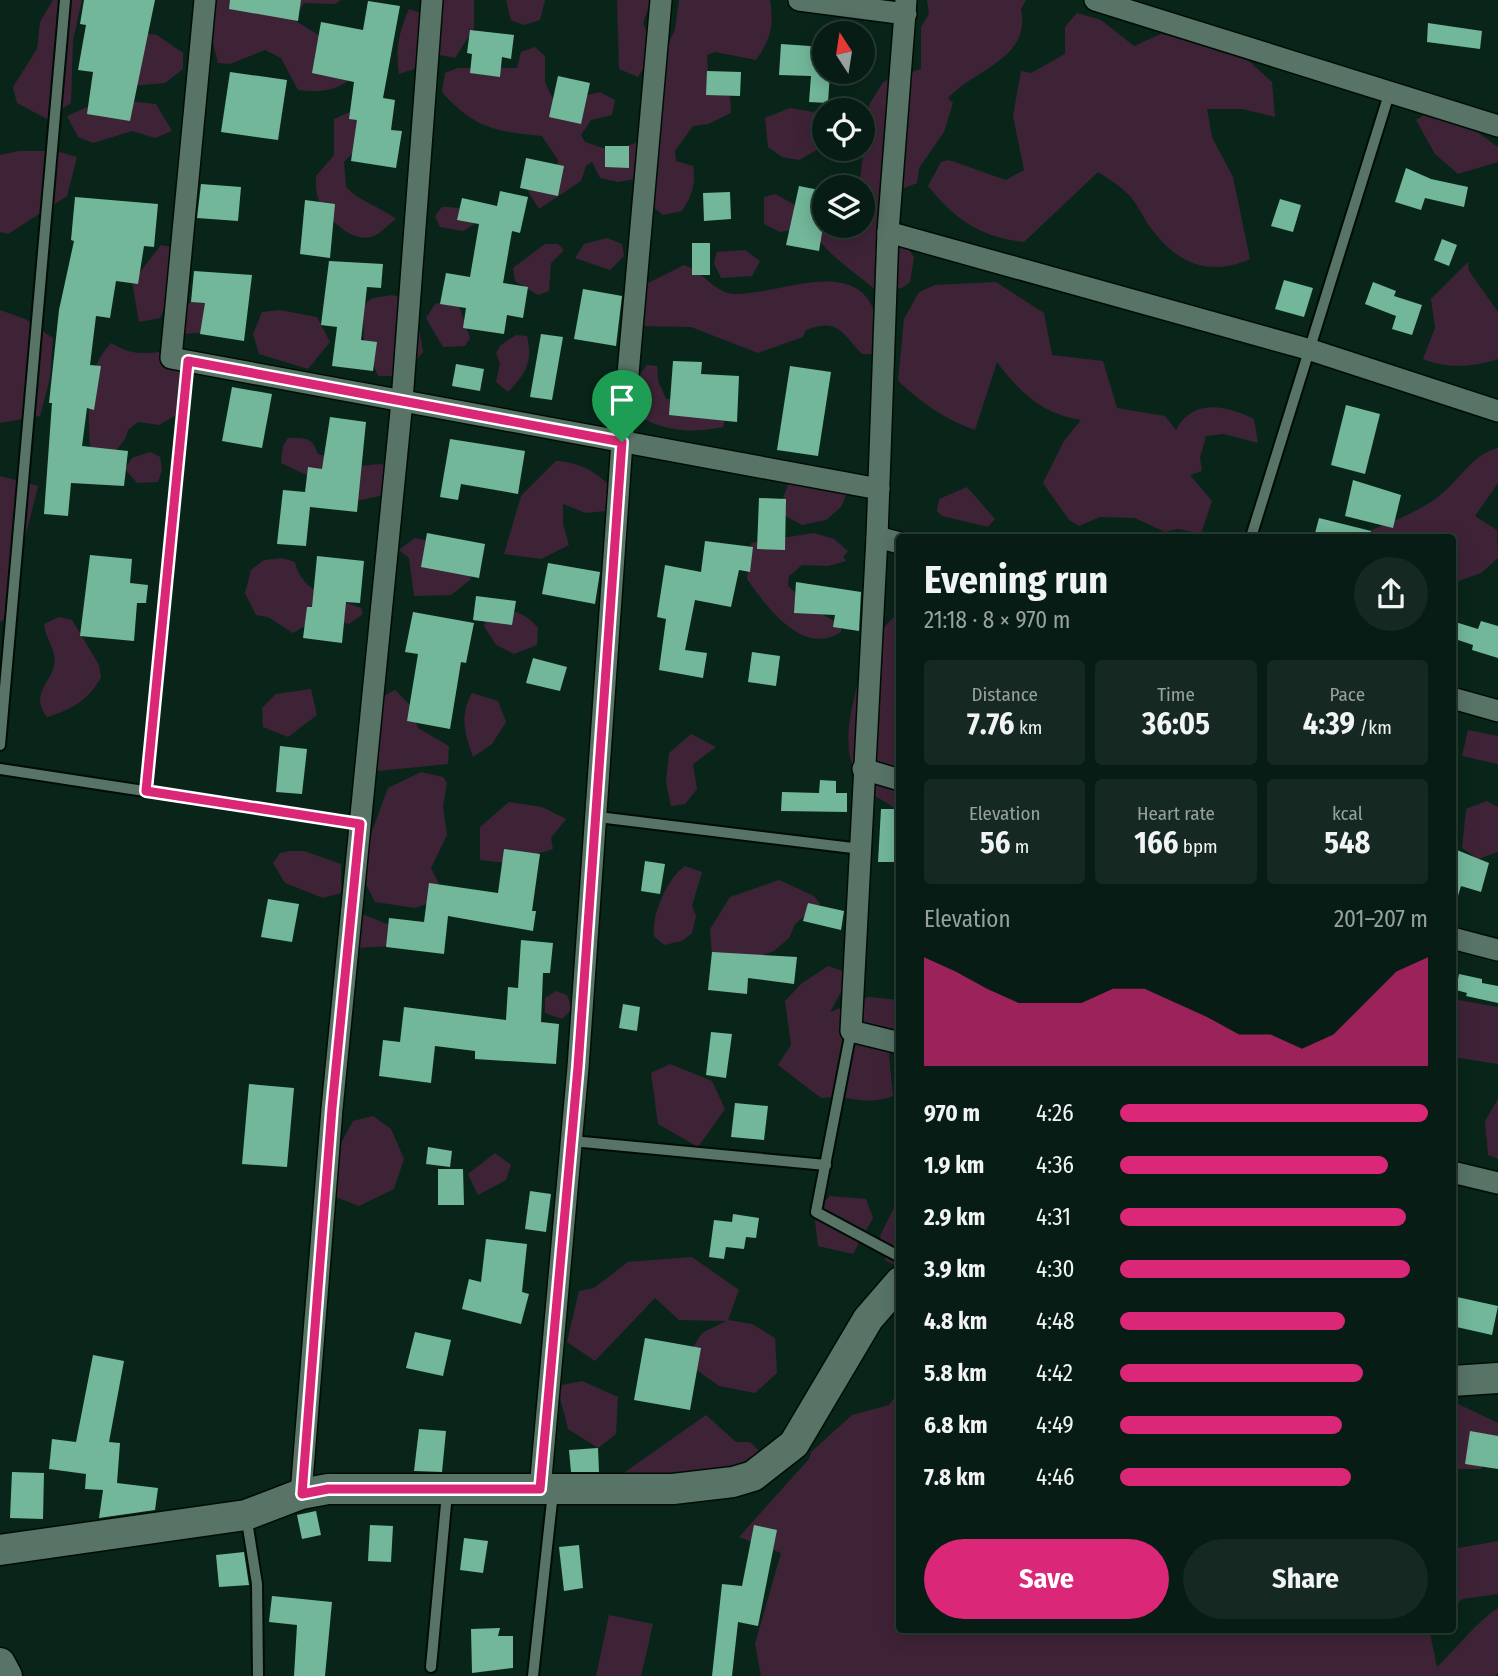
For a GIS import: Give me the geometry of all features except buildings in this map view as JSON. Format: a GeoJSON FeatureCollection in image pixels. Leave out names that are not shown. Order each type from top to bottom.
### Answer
{"type":"FeatureCollection","features":[{"type":"Feature","properties":{"kind":"main road"},"geometry":{"type":"LineString","coordinates":[[0,1550],[246,1515],[302,1494],[328,1489],[673,1489],[733,1482],[753,1476],[794,1444],[868,1320],[896,1287]]}},
{"type":"Feature","properties":{"kind":"main road"},"geometry":{"type":"LineString","coordinates":[[1456,1381],[1492,1384]]}},
{"type":"Feature","properties":{"kind":"street"},"geometry":{"type":"LineString","coordinates":[[205,0],[171,358],[879,489]]}},
{"type":"Feature","properties":{"kind":"street"},"geometry":{"type":"LineString","coordinates":[[302,1494],[331,1122],[402,401],[432,0]]}},
{"type":"Feature","properties":{"kind":"street"},"geometry":{"type":"LineString","coordinates":[[547,1489],[598,817],[622,442],[661,0]]}},
{"type":"Feature","properties":{"kind":"street"},"geometry":{"type":"LineString","coordinates":[[799,0],[906,7],[888,232],[877,537],[851,1031],[896,1041]]}},
{"type":"Feature","properties":{"kind":"street"},"geometry":{"type":"LineString","coordinates":[[1095,0],[1498,126]]}},
{"type":"Feature","properties":{"kind":"street"},"geometry":{"type":"LineString","coordinates":[[888,232],[1311,349],[1498,411]]}},
{"type":"Feature","properties":{"kind":"street"},"geometry":{"type":"LineString","coordinates":[[877,537],[896,542]]}},
{"type":"Feature","properties":{"kind":"street"},"geometry":{"type":"LineString","coordinates":[[1456,699],[1498,711]]}},
{"type":"Feature","properties":{"kind":"street"},"geometry":{"type":"LineString","coordinates":[[863,769],[896,779]]}},
{"type":"Feature","properties":{"kind":"street"},"geometry":{"type":"LineString","coordinates":[[1456,938],[1498,950]]}},
{"type":"Feature","properties":{"kind":"street"},"geometry":{"type":"LineString","coordinates":[[1456,1173],[1498,1183]]}},
{"type":"Feature","properties":{"kind":"lane"},"geometry":{"type":"LineString","coordinates":[[0,745],[65,0]]}},
{"type":"Feature","properties":{"kind":"lane"},"geometry":{"type":"LineString","coordinates":[[1252,534],[1390,91]]}},
{"type":"Feature","properties":{"kind":"lane"},"geometry":{"type":"LineString","coordinates":[[146,791],[188,361]]}},
{"type":"Feature","properties":{"kind":"lane"},"geometry":{"type":"LineString","coordinates":[[0,769],[360,824]]}},
{"type":"Feature","properties":{"kind":"lane"},"geometry":{"type":"LineString","coordinates":[[598,817],[861,849]]}},
{"type":"Feature","properties":{"kind":"lane"},"geometry":{"type":"LineString","coordinates":[[851,1031],[816,1212],[896,1255]]}},
{"type":"Feature","properties":{"kind":"lane"},"geometry":{"type":"LineString","coordinates":[[572,1141],[826,1165]]}},
{"type":"Feature","properties":{"kind":"lane"},"geometry":{"type":"LineString","coordinates":[[533,1676],[547,1489]]}},
{"type":"Feature","properties":{"kind":"lane"},"geometry":{"type":"LineString","coordinates":[[431,1667],[447,1490]]}},
{"type":"Feature","properties":{"kind":"lane"},"geometry":{"type":"LineString","coordinates":[[246,1515],[257,1584],[258,1676]]}},
{"type":"Feature","properties":{"kind":"shaded area"},"geometry":{"type":"Polygon","coordinates":[[[53,0],[82,0],[73,40],[71,103],[47,119],[17,103],[13,87],[37,49],[40,22],[53,0]]]}},
{"type":"Feature","properties":{"kind":"shaded area"},"geometry":{"type":"Polygon","coordinates":[[[202,0],[341,0],[335,4],[304,3],[294,20],[368,65],[344,84],[329,90],[310,91],[298,90],[281,58],[265,50],[230,64],[218,63],[202,0]]]}},
{"type":"Feature","properties":{"kind":"shaded area"},"geometry":{"type":"Polygon","coordinates":[[[441,0],[474,0],[474,28],[455,58],[435,54],[441,0]]]}},
{"type":"Feature","properties":{"kind":"shaded area"},"geometry":{"type":"Polygon","coordinates":[[[506,0],[545,0],[540,20],[524,25],[511,20],[506,0]]]}},
{"type":"Feature","properties":{"kind":"shaded area"},"geometry":{"type":"Polygon","coordinates":[[[617,0],[651,0],[643,23],[650,51],[638,77],[619,69],[617,0]]]}},
{"type":"Feature","properties":{"kind":"shaded area"},"geometry":{"type":"Polygon","coordinates":[[[679,0],[770,0],[772,17],[768,38],[756,60],[715,52],[707,55],[708,72],[730,97],[731,113],[708,124],[693,126],[675,151],[676,161],[693,166],[691,195],[682,211],[663,215],[647,202],[666,48],[675,30],[679,0]]]}},
{"type":"Feature","properties":{"kind":"shaded area"},"geometry":{"type":"Polygon","coordinates":[[[927,0],[1026,0],[1021,9],[1022,26],[1018,40],[999,61],[948,98],[953,103],[944,132],[919,168],[917,183],[895,192],[901,207],[887,218],[914,257],[910,282],[902,288],[878,292],[833,255],[818,238],[875,238],[875,175],[860,175],[862,161],[875,161],[873,98],[883,82],[921,69],[921,27],[929,14],[927,0]]]}},
{"type":"Feature","properties":{"kind":"shaded area"},"geometry":{"type":"Polygon","coordinates":[[[409,9],[423,14],[424,46],[414,69],[399,74],[399,41],[409,9]]]}},
{"type":"Feature","properties":{"kind":"shaded area"},"geometry":{"type":"Polygon","coordinates":[[[1077,13],[1101,20],[1134,46],[1161,34],[1231,45],[1272,82],[1275,117],[1242,109],[1207,109],[1212,137],[1233,177],[1250,259],[1221,267],[1207,267],[1183,258],[1160,240],[1129,195],[1098,172],[1024,242],[994,236],[970,225],[928,186],[941,162],[949,160],[1006,180],[1024,170],[1013,116],[1021,71],[1031,73],[1065,54],[1065,27],[1077,13]]]}},
{"type":"Feature","properties":{"kind":"shaded area"},"geometry":{"type":"Polygon","coordinates":[[[143,33],[157,35],[183,53],[183,69],[165,83],[131,86],[143,33]]]}},
{"type":"Feature","properties":{"kind":"shaded area"},"geometry":{"type":"Polygon","coordinates":[[[535,47],[545,56],[545,82],[555,103],[600,92],[615,100],[612,115],[591,120],[581,135],[585,142],[612,151],[638,142],[635,179],[618,182],[600,178],[592,162],[586,166],[581,181],[539,209],[523,183],[557,171],[558,160],[542,136],[487,126],[465,114],[442,92],[445,73],[458,68],[517,68],[521,52],[535,47]]]}},
{"type":"Feature","properties":{"kind":"shaded area"},"geometry":{"type":"Polygon","coordinates":[[[118,100],[156,104],[172,131],[155,138],[132,131],[93,143],[78,137],[67,116],[92,105],[118,100]]]}},
{"type":"Feature","properties":{"kind":"shaded area"},"geometry":{"type":"Polygon","coordinates":[[[790,108],[812,112],[812,153],[799,160],[782,157],[768,147],[765,118],[790,108]]]}},
{"type":"Feature","properties":{"kind":"shaded area"},"geometry":{"type":"Polygon","coordinates":[[[1432,110],[1476,131],[1498,147],[1498,162],[1458,174],[1435,154],[1416,120],[1432,110]]]}},
{"type":"Feature","properties":{"kind":"shaded area"},"geometry":{"type":"Polygon","coordinates":[[[352,111],[368,137],[344,162],[346,187],[396,219],[377,235],[366,238],[348,233],[340,227],[326,213],[316,190],[316,176],[334,155],[334,119],[352,111]]]}},
{"type":"Feature","properties":{"kind":"shaded area"},"geometry":{"type":"Polygon","coordinates":[[[19,151],[56,151],[77,157],[67,196],[8,234],[0,232],[0,155],[19,151]]]}},
{"type":"Feature","properties":{"kind":"shaded area"},"geometry":{"type":"Polygon","coordinates":[[[775,194],[797,206],[791,230],[780,232],[764,224],[764,197],[775,194]]]}},
{"type":"Feature","properties":{"kind":"shaded area"},"geometry":{"type":"Polygon","coordinates":[[[442,207],[462,209],[470,214],[476,223],[463,231],[440,227],[435,216],[442,207]]]}},
{"type":"Feature","properties":{"kind":"shaded area"},"geometry":{"type":"Polygon","coordinates":[[[607,238],[622,244],[624,256],[610,270],[575,258],[584,244],[607,238]]]}},
{"type":"Feature","properties":{"kind":"shaded area"},"geometry":{"type":"Polygon","coordinates":[[[545,244],[558,244],[564,250],[551,263],[549,291],[538,295],[515,281],[513,268],[545,244]]]}},
{"type":"Feature","properties":{"kind":"shaded area"},"geometry":{"type":"Polygon","coordinates":[[[161,245],[172,247],[167,300],[160,318],[139,322],[131,276],[140,272],[161,245]]]}},
{"type":"Feature","properties":{"kind":"shaded area"},"geometry":{"type":"Polygon","coordinates":[[[745,250],[760,261],[752,276],[721,278],[714,263],[717,252],[745,250]]]}},
{"type":"Feature","properties":{"kind":"shaded area"},"geometry":{"type":"Polygon","coordinates":[[[1468,262],[1469,271],[1498,312],[1498,359],[1460,366],[1423,359],[1435,328],[1431,299],[1468,262]]]}},
{"type":"Feature","properties":{"kind":"shaded area"},"geometry":{"type":"Polygon","coordinates":[[[684,265],[720,290],[734,294],[816,282],[836,282],[853,287],[867,298],[876,317],[882,340],[880,354],[862,354],[838,329],[825,326],[806,330],[803,337],[758,353],[691,327],[637,326],[640,287],[684,265]]]}},
{"type":"Feature","properties":{"kind":"shaded area"},"geometry":{"type":"Polygon","coordinates":[[[996,282],[1044,313],[1052,355],[1103,361],[1117,408],[1165,416],[1176,430],[1191,413],[1211,407],[1232,410],[1254,419],[1258,443],[1224,434],[1206,436],[1200,458],[1202,471],[1190,475],[1212,501],[1201,534],[1178,529],[1165,532],[1135,518],[1100,517],[1079,526],[1069,520],[1043,483],[1064,441],[1081,420],[1055,413],[1033,400],[1014,383],[997,362],[975,430],[934,410],[898,381],[904,319],[919,292],[935,285],[996,282]]]}},
{"type":"Feature","properties":{"kind":"shaded area"},"geometry":{"type":"Polygon","coordinates":[[[195,295],[222,306],[210,332],[184,334],[182,314],[195,295]]]}},
{"type":"Feature","properties":{"kind":"shaded area"},"geometry":{"type":"Polygon","coordinates":[[[392,295],[414,301],[423,352],[403,376],[378,376],[364,343],[363,305],[373,298],[392,295]]]}},
{"type":"Feature","properties":{"kind":"shaded area"},"geometry":{"type":"Polygon","coordinates":[[[436,303],[459,306],[470,338],[465,346],[443,347],[426,318],[436,303]]]}},
{"type":"Feature","properties":{"kind":"shaded area"},"geometry":{"type":"Polygon","coordinates":[[[0,310],[25,319],[53,338],[50,378],[40,416],[0,423],[0,310]]]}},
{"type":"Feature","properties":{"kind":"shaded area"},"geometry":{"type":"Polygon","coordinates":[[[279,310],[317,317],[330,342],[308,369],[259,354],[253,334],[262,312],[279,310]]]}},
{"type":"Feature","properties":{"kind":"shaded area"},"geometry":{"type":"Polygon","coordinates":[[[516,335],[527,336],[529,353],[524,373],[508,392],[496,382],[500,364],[496,353],[501,345],[516,335]]]}},
{"type":"Feature","properties":{"kind":"shaded area"},"geometry":{"type":"Polygon","coordinates":[[[111,343],[127,351],[142,353],[176,349],[182,362],[188,408],[159,425],[138,422],[128,430],[125,439],[112,456],[90,448],[89,420],[92,380],[102,355],[111,343]]]}},
{"type":"Feature","properties":{"kind":"shaded area"},"geometry":{"type":"Polygon","coordinates":[[[647,365],[657,366],[658,381],[666,399],[716,404],[727,411],[723,427],[679,430],[638,416],[638,377],[647,365]]]}},
{"type":"Feature","properties":{"kind":"shaded area"},"geometry":{"type":"Polygon","coordinates":[[[288,438],[311,441],[318,454],[333,458],[319,481],[281,463],[283,446],[288,438]]]}},
{"type":"Feature","properties":{"kind":"shaded area"},"geometry":{"type":"Polygon","coordinates":[[[1498,448],[1498,483],[1475,516],[1497,530],[1498,558],[1481,573],[1456,582],[1456,534],[1361,534],[1430,503],[1473,462],[1498,448]]]}},
{"type":"Feature","properties":{"kind":"shaded area"},"geometry":{"type":"Polygon","coordinates":[[[150,452],[160,457],[162,470],[158,482],[137,483],[125,469],[132,458],[150,452]]]}},
{"type":"Feature","properties":{"kind":"shaded area"},"geometry":{"type":"Polygon","coordinates":[[[556,461],[583,467],[605,481],[618,495],[615,510],[586,513],[563,504],[563,524],[569,545],[541,559],[504,554],[521,496],[556,461]]]}},
{"type":"Feature","properties":{"kind":"shaded area"},"geometry":{"type":"Polygon","coordinates":[[[796,464],[812,464],[841,474],[846,495],[841,507],[826,520],[802,525],[782,514],[783,498],[796,464]]]}},
{"type":"Feature","properties":{"kind":"shaded area"},"geometry":{"type":"Polygon","coordinates":[[[359,466],[392,466],[384,495],[348,503],[359,466]]]}},
{"type":"Feature","properties":{"kind":"shaded area"},"geometry":{"type":"Polygon","coordinates":[[[0,476],[38,486],[5,619],[0,622],[0,476]]]}},
{"type":"Feature","properties":{"kind":"shaded area"},"geometry":{"type":"Polygon","coordinates":[[[967,487],[995,519],[988,527],[942,516],[937,511],[939,499],[967,487]]]}},
{"type":"Feature","properties":{"kind":"shaded area"},"geometry":{"type":"Polygon","coordinates":[[[814,533],[834,539],[848,551],[843,557],[846,561],[828,566],[802,565],[789,576],[788,586],[813,609],[841,625],[841,632],[827,638],[800,634],[787,625],[765,603],[747,579],[751,543],[814,533]]]}},
{"type":"Feature","properties":{"kind":"shaded area"},"geometry":{"type":"Polygon","coordinates":[[[415,538],[443,544],[468,561],[471,579],[451,595],[414,596],[409,558],[399,550],[415,538]]]}},
{"type":"Feature","properties":{"kind":"shaded area"},"geometry":{"type":"Polygon","coordinates":[[[282,558],[295,562],[304,581],[312,588],[361,608],[363,614],[349,624],[333,620],[320,621],[293,633],[268,617],[256,615],[245,593],[251,570],[264,560],[282,558]]]}},
{"type":"Feature","properties":{"kind":"shaded area"},"geometry":{"type":"Polygon","coordinates":[[[490,609],[511,611],[528,618],[538,628],[537,645],[514,654],[496,645],[484,626],[490,609]]]}},
{"type":"Feature","properties":{"kind":"shaded area"},"geometry":{"type":"Polygon","coordinates":[[[896,616],[896,811],[866,789],[853,766],[849,751],[852,708],[858,684],[866,660],[887,624],[896,616]]]}},
{"type":"Feature","properties":{"kind":"shaded area"},"geometry":{"type":"Polygon","coordinates":[[[59,617],[72,620],[99,665],[101,677],[91,692],[78,703],[47,717],[40,699],[52,672],[54,655],[44,624],[59,617]]]}},
{"type":"Feature","properties":{"kind":"shaded area"},"geometry":{"type":"Polygon","coordinates":[[[311,689],[317,715],[288,737],[263,727],[262,708],[276,694],[311,689]]]}},
{"type":"Feature","properties":{"kind":"shaded area"},"geometry":{"type":"Polygon","coordinates":[[[395,690],[410,705],[418,728],[449,746],[448,764],[377,771],[365,706],[395,690]]]}},
{"type":"Feature","properties":{"kind":"shaded area"},"geometry":{"type":"Polygon","coordinates":[[[472,693],[498,701],[506,722],[492,744],[473,757],[464,717],[472,693]]]}},
{"type":"Feature","properties":{"kind":"shaded area"},"geometry":{"type":"Polygon","coordinates":[[[1468,730],[1498,736],[1498,764],[1462,756],[1468,730]]]}},
{"type":"Feature","properties":{"kind":"shaded area"},"geometry":{"type":"Polygon","coordinates":[[[691,734],[716,747],[693,764],[697,789],[685,804],[671,806],[666,782],[669,753],[691,734]]]}},
{"type":"Feature","properties":{"kind":"shaded area"},"geometry":{"type":"Polygon","coordinates":[[[421,772],[443,777],[447,783],[443,806],[447,835],[431,868],[443,892],[439,900],[415,908],[375,902],[358,869],[388,788],[421,772]]]}},
{"type":"Feature","properties":{"kind":"shaded area"},"geometry":{"type":"Polygon","coordinates":[[[1487,801],[1498,807],[1498,852],[1478,859],[1462,848],[1466,809],[1487,801]]]}},
{"type":"Feature","properties":{"kind":"shaded area"},"geometry":{"type":"Polygon","coordinates":[[[509,802],[542,807],[566,819],[551,838],[553,849],[507,863],[480,860],[480,827],[509,802]]]}},
{"type":"Feature","properties":{"kind":"shaded area"},"geometry":{"type":"Polygon","coordinates":[[[304,851],[341,864],[341,893],[323,898],[285,883],[273,863],[280,853],[304,851]]]}},
{"type":"Feature","properties":{"kind":"shaded area"},"geometry":{"type":"Polygon","coordinates":[[[685,866],[702,872],[692,906],[696,916],[692,933],[682,941],[664,945],[654,936],[655,918],[667,888],[685,866]]]}},
{"type":"Feature","properties":{"kind":"shaded area"},"geometry":{"type":"Polygon","coordinates":[[[779,880],[814,896],[820,904],[795,924],[789,938],[774,951],[755,958],[712,956],[710,929],[730,897],[779,880]]]}},
{"type":"Feature","properties":{"kind":"shaded area"},"geometry":{"type":"Polygon","coordinates":[[[365,915],[397,928],[390,946],[357,948],[358,917],[365,915]]]}},
{"type":"Feature","properties":{"kind":"shaded area"},"geometry":{"type":"Polygon","coordinates":[[[828,966],[851,974],[830,1012],[868,997],[896,1000],[896,1046],[889,1054],[893,1096],[874,1100],[821,1098],[778,1065],[791,1045],[785,1001],[801,984],[828,966]]]}},
{"type":"Feature","properties":{"kind":"shaded area"},"geometry":{"type":"Polygon","coordinates":[[[556,991],[567,995],[572,1009],[562,1019],[545,1013],[545,998],[556,991]]]}},
{"type":"Feature","properties":{"kind":"shaded area"},"geometry":{"type":"Polygon","coordinates":[[[1456,1000],[1498,1007],[1498,1064],[1456,1057],[1456,1000]]]}},
{"type":"Feature","properties":{"kind":"shaded area"},"geometry":{"type":"Polygon","coordinates":[[[670,1064],[712,1081],[725,1109],[698,1147],[658,1124],[651,1073],[670,1064]]]}},
{"type":"Feature","properties":{"kind":"shaded area"},"geometry":{"type":"Polygon","coordinates":[[[1498,1099],[1498,1159],[1488,1155],[1485,1121],[1498,1099]]]}},
{"type":"Feature","properties":{"kind":"shaded area"},"geometry":{"type":"Polygon","coordinates":[[[373,1116],[391,1129],[404,1159],[394,1189],[359,1206],[328,1194],[335,1154],[353,1121],[373,1116]]]}},
{"type":"Feature","properties":{"kind":"shaded area"},"geometry":{"type":"Polygon","coordinates":[[[495,1153],[511,1165],[506,1180],[478,1195],[468,1174],[495,1153]]]}},
{"type":"Feature","properties":{"kind":"shaded area"},"geometry":{"type":"Polygon","coordinates":[[[830,1196],[866,1199],[873,1218],[853,1254],[818,1246],[814,1212],[830,1196]]]}},
{"type":"Feature","properties":{"kind":"shaded area"},"geometry":{"type":"Polygon","coordinates":[[[896,1203],[896,1266],[886,1261],[880,1236],[896,1203]]]}},
{"type":"Feature","properties":{"kind":"shaded area"},"geometry":{"type":"Polygon","coordinates":[[[692,1257],[739,1290],[728,1320],[752,1324],[775,1338],[777,1373],[755,1393],[719,1386],[684,1361],[702,1333],[726,1321],[679,1320],[655,1298],[595,1361],[567,1342],[579,1291],[594,1288],[628,1262],[692,1257]]]}},
{"type":"Feature","properties":{"kind":"shaded area"},"geometry":{"type":"Polygon","coordinates":[[[582,1381],[618,1397],[616,1434],[598,1448],[568,1429],[557,1386],[582,1381]]]}},
{"type":"Feature","properties":{"kind":"shaded area"},"geometry":{"type":"Polygon","coordinates":[[[896,1395],[896,1633],[1430,1633],[1437,1667],[1474,1628],[1498,1608],[1498,1673],[1495,1676],[761,1676],[755,1644],[781,1553],[739,1537],[809,1459],[811,1452],[852,1415],[889,1405],[896,1395]]]}},
{"type":"Feature","properties":{"kind":"shaded area"},"geometry":{"type":"Polygon","coordinates":[[[1456,1403],[1498,1423],[1498,1446],[1481,1469],[1456,1469],[1456,1403]]]}},
{"type":"Feature","properties":{"kind":"shaded area"},"geometry":{"type":"Polygon","coordinates":[[[706,1415],[736,1442],[750,1442],[774,1465],[737,1494],[618,1477],[706,1415]]]}},
{"type":"Feature","properties":{"kind":"shaded area"},"geometry":{"type":"Polygon","coordinates":[[[1498,1541],[1498,1594],[1462,1599],[1456,1605],[1456,1548],[1498,1541]]]}},
{"type":"Feature","properties":{"kind":"shaded area"},"geometry":{"type":"Polygon","coordinates":[[[609,1615],[653,1624],[641,1676],[596,1676],[609,1615]]]}},
{"type":"Feature","properties":{"kind":"route"},"geometry":{"type":"LineString","coordinates":[[188,361],[622,442],[598,817],[540,1489],[328,1489],[302,1494],[332,1108],[360,824],[146,791],[188,361]]}}]}
